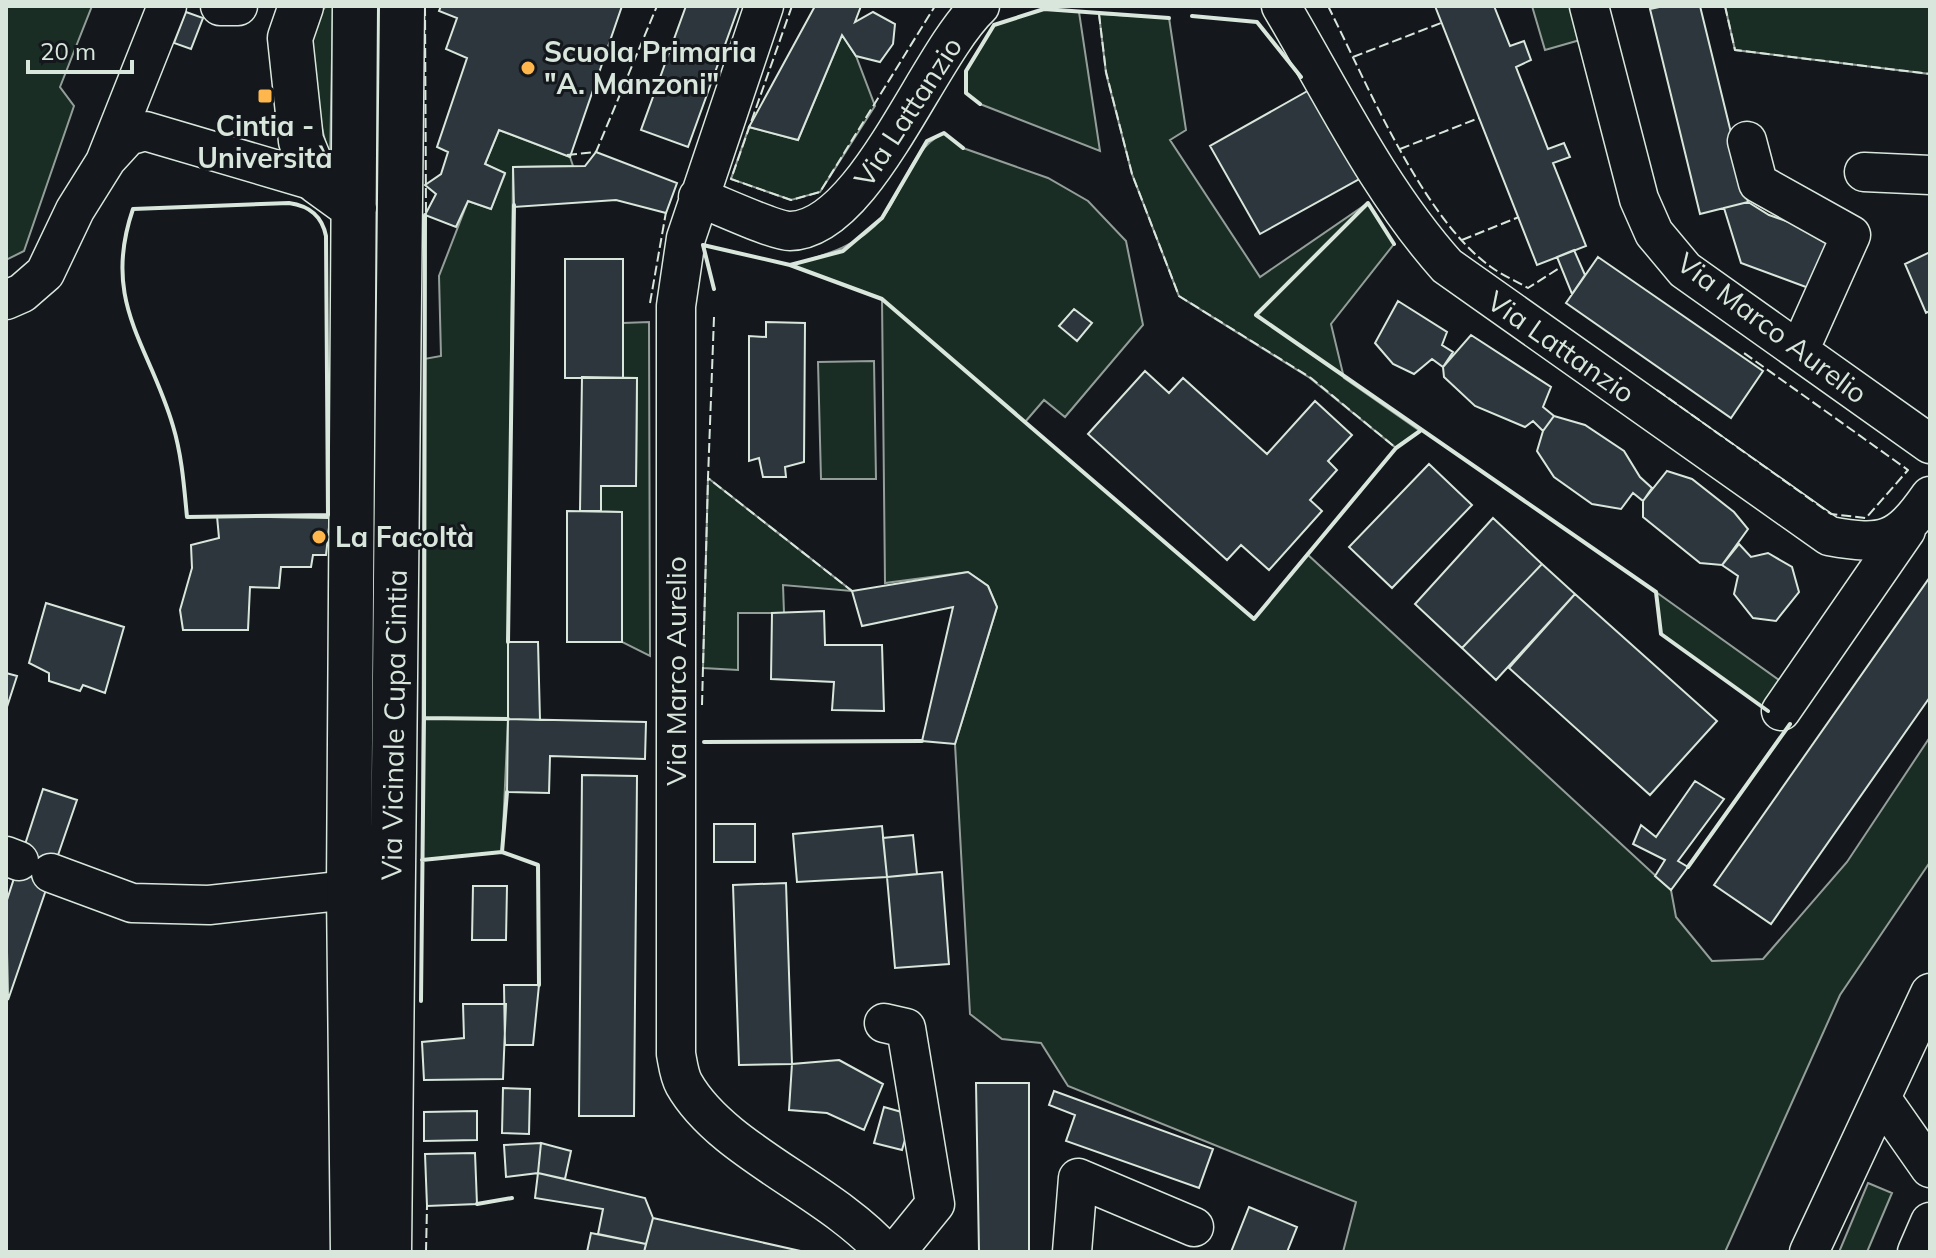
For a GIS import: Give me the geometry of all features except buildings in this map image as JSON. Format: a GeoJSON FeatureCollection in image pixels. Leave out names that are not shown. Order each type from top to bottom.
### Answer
{"type":"FeatureCollection","features":[{"type":"Feature","properties":{"kind":"main road"},"geometry":{"type":"LineString","coordinates":[[301,6],[290,38],[301,141],[318,182],[354,208]]}},
{"type":"Feature","properties":{"kind":"main road","name":"Via Vicinale Cupa Cintia"},"geometry":{"type":"LineString","coordinates":[[353,1252],[349,890],[355,6]]}},
{"type":"Feature","properties":{"kind":"main road","name":"Via Vicinale Cupa Cintia"},"geometry":{"type":"LineString","coordinates":[[389,1252],[402,6]]}},
{"type":"Feature","properties":{"kind":"street"},"geometry":{"type":"LineString","coordinates":[[105,162],[167,6]]}},
{"type":"Feature","properties":{"kind":"street"},"geometry":{"type":"LineString","coordinates":[[220,6],[238,6]]}},
{"type":"Feature","properties":{"kind":"street","name":"Via Marco Aurelio"},"geometry":{"type":"LineString","coordinates":[[764,6],[698,197],[686,238],[676,306],[676,1054],[683,1082],[703,1110],[731,1135],[862,1226],[885,1252]]}},
{"type":"Feature","properties":{"kind":"street","name":"Via Lattanzio"},"geometry":{"type":"LineString","coordinates":[[698,197],[789,231],[823,222],[855,195],[939,59],[980,6]]}},
{"type":"Feature","properties":{"kind":"street","name":"Via Lattanzio"},"geometry":{"type":"LineString","coordinates":[[1281,6],[1389,190],[1418,234],[1447,266],[1829,536],[1868,543],[1906,530]]}},
{"type":"Feature","properties":{"kind":"street","name":"Via Marco Aurelio"},"geometry":{"type":"LineString","coordinates":[[1589,6],[1639,199],[1654,233],[1685,270],[1930,444]]}},
{"type":"Feature","properties":{"kind":"street"},"geometry":{"type":"LineString","coordinates":[[6,300],[22,293],[45,273],[75,210],[105,162],[128,136],[145,131],[318,182]]}},
{"type":"Feature","properties":{"kind":"street"},"geometry":{"type":"LineString","coordinates":[[1747,141],[1758,183],[1851,235],[1799,351]]}},
{"type":"Feature","properties":{"kind":"street"},"geometry":{"type":"LineString","coordinates":[[1864,172],[1930,175]]}},
{"type":"Feature","properties":{"kind":"street"},"geometry":{"type":"LineString","coordinates":[[1781,711],[1930,496]]}},
{"type":"Feature","properties":{"kind":"street"},"geometry":{"type":"LineString","coordinates":[[26,864],[132,903],[209,905],[349,890]]}},
{"type":"Feature","properties":{"kind":"street"},"geometry":{"type":"LineString","coordinates":[[1809,1252],[1930,993]]}},
{"type":"Feature","properties":{"kind":"street"},"geometry":{"type":"LineString","coordinates":[[884,1023],[906,1028],[935,1204],[896,1252]]}},
{"type":"Feature","properties":{"kind":"street"},"geometry":{"type":"LineString","coordinates":[[1881,1098],[1930,1168]]}},
{"type":"Feature","properties":{"kind":"street"},"geometry":{"type":"LineString","coordinates":[[1072,1252],[1078,1178],[1194,1227]]}},
{"type":"Feature","properties":{"kind":"street"},"geometry":{"type":"LineString","coordinates":[[1917,1252],[1930,1222]]}},
{"type":"Feature","properties":{"kind":"green space"},"geometry":{"type":"Polygon","coordinates":[[[6,6],[92,6],[60,87],[74,106],[24,251],[6,260],[6,6]]]}},
{"type":"Feature","properties":{"kind":"green space"},"geometry":{"type":"Polygon","coordinates":[[[326,6],[333,6],[330,160],[314,97],[306,32],[326,6]]]}},
{"type":"Feature","properties":{"kind":"green space"},"geometry":{"type":"Polygon","coordinates":[[[1532,6],[1570,6],[1580,40],[1545,50],[1532,6]]]}},
{"type":"Feature","properties":{"kind":"green space"},"geometry":{"type":"Polygon","coordinates":[[[1725,6],[1930,6],[1930,74],[1735,50],[1725,6]]]}},
{"type":"Feature","properties":{"kind":"green space"},"geometry":{"type":"Polygon","coordinates":[[[1044,9],[1079,12],[1100,151],[980,104],[966,93],[966,71],[994,25],[1044,9]]]}},
{"type":"Feature","properties":{"kind":"green space"},"geometry":{"type":"Polygon","coordinates":[[[1099,14],[1169,18],[1186,130],[1170,140],[1260,277],[1368,203],[1394,244],[1331,324],[1344,378],[1420,431],[1396,448],[1310,378],[1179,296],[1132,174],[1106,73],[1099,14]]]}},
{"type":"Feature","properties":{"kind":"green space"},"geometry":{"type":"Polygon","coordinates":[[[842,35],[856,56],[875,106],[820,192],[791,200],[731,179],[749,127],[798,140],[842,35]]]}},
{"type":"Feature","properties":{"kind":"green space"},"geometry":{"type":"Polygon","coordinates":[[[499,130],[570,157],[573,166],[513,167],[508,719],[502,852],[422,860],[424,359],[441,356],[439,276],[468,201],[491,209],[505,174],[485,164],[499,130]]]}},
{"type":"Feature","properties":{"kind":"green space"},"geometry":{"type":"Polygon","coordinates":[[[944,133],[963,148],[1048,178],[1088,201],[1126,241],[1143,325],[1065,417],[1044,400],[1025,422],[1254,619],[1307,554],[1671,890],[1676,917],[1712,961],[1763,959],[1847,862],[1930,737],[1930,862],[1840,995],[1725,1252],[1343,1252],[1356,1202],[1068,1086],[1041,1043],[1002,1039],[970,1014],[955,744],[997,607],[988,586],[968,572],[885,583],[882,299],[790,265],[816,258],[863,236],[883,217],[916,159],[944,133]]]}},
{"type":"Feature","properties":{"kind":"green space"},"geometry":{"type":"Polygon","coordinates":[[[649,322],[650,656],[622,642],[622,512],[601,511],[601,486],[636,486],[637,379],[623,378],[623,323],[649,322]]]}},
{"type":"Feature","properties":{"kind":"green space"},"geometry":{"type":"Polygon","coordinates":[[[874,361],[876,479],[821,479],[818,362],[874,361]]]}},
{"type":"Feature","properties":{"kind":"green space"},"geometry":{"type":"Polygon","coordinates":[[[708,478],[852,591],[783,585],[784,613],[738,613],[738,670],[703,668],[708,478]]]}},
{"type":"Feature","properties":{"kind":"green space"},"geometry":{"type":"Polygon","coordinates":[[[1656,592],[1786,685],[1768,711],[1661,634],[1656,592]]]}},
{"type":"Feature","properties":{"kind":"green space"},"geometry":{"type":"Polygon","coordinates":[[[1868,1183],[1892,1193],[1867,1252],[1839,1252],[1868,1183]]]}},
{"type":"Feature","properties":{"kind":"fence"},"geometry":{"type":"LineString","coordinates":[[425,6],[426,216]]}},
{"type":"Feature","properties":{"kind":"fence"},"geometry":{"type":"LineString","coordinates":[[567,155],[596,152],[657,6]]}},
{"type":"Feature","properties":{"kind":"fence"},"geometry":{"type":"LineString","coordinates":[[792,6],[731,179],[791,200],[820,192],[935,6]]}},
{"type":"Feature","properties":{"kind":"fence"},"geometry":{"type":"LineString","coordinates":[[1328,6],[1378,109],[1419,183],[1466,245],[1491,267],[1528,288],[1561,267]]}},
{"type":"Feature","properties":{"kind":"fence"},"geometry":{"type":"LineString","coordinates":[[1725,6],[1735,50],[1930,74]]}},
{"type":"Feature","properties":{"kind":"fence"},"geometry":{"type":"LineString","coordinates":[[1099,14],[1106,72],[1132,174],[1179,296],[1311,378],[1396,448]]}},
{"type":"Feature","properties":{"kind":"fence"},"geometry":{"type":"LineString","coordinates":[[1353,57],[1441,23]]}},
{"type":"Feature","properties":{"kind":"fence"},"geometry":{"type":"LineString","coordinates":[[1400,149],[1479,118]]}},
{"type":"Feature","properties":{"kind":"fence"},"geometry":{"type":"LineString","coordinates":[[650,303],[666,212]]}},
{"type":"Feature","properties":{"kind":"fence"},"geometry":{"type":"LineString","coordinates":[[1462,240],[1519,217]]}},
{"type":"Feature","properties":{"kind":"fence"},"geometry":{"type":"LineString","coordinates":[[714,317],[708,478],[852,591]]}},
{"type":"Feature","properties":{"kind":"fence"},"geometry":{"type":"LineString","coordinates":[[1657,390],[1831,514],[1866,518],[1908,470],[1744,353]]}},
{"type":"Feature","properties":{"kind":"fence"},"geometry":{"type":"LineString","coordinates":[[702,705],[708,478]]}},
{"type":"Feature","properties":{"kind":"fence"},"geometry":{"type":"LineString","coordinates":[[426,1252],[427,1206]]}},
{"type":"Feature","properties":{"kind":"wall"},"geometry":{"type":"LineString","coordinates":[[980,104],[966,93],[966,71],[994,25],[1044,9],[1169,18]]}},
{"type":"Feature","properties":{"kind":"wall"},"geometry":{"type":"LineString","coordinates":[[1192,16],[1257,22],[1301,77]]}},
{"type":"Feature","properties":{"kind":"wall"},"geometry":{"type":"LineString","coordinates":[[714,289],[703,245],[790,265],[843,251],[882,218],[927,141],[944,133],[963,148]]}},
{"type":"Feature","properties":{"kind":"wall"},"geometry":{"type":"LineString","coordinates":[[289,203],[314,213],[326,236],[328,515],[187,517],[181,460],[173,426],[125,297],[122,271],[133,209],[289,203]]}},
{"type":"Feature","properties":{"kind":"wall"},"geometry":{"type":"LineString","coordinates":[[1394,244],[1368,203],[1256,315],[1656,592],[1661,634],[1768,711]]}},
{"type":"Feature","properties":{"kind":"wall"},"geometry":{"type":"LineString","coordinates":[[508,642],[514,205]]}},
{"type":"Feature","properties":{"kind":"wall"},"geometry":{"type":"LineString","coordinates":[[425,215],[424,718],[508,719]]}},
{"type":"Feature","properties":{"kind":"wall"},"geometry":{"type":"LineString","coordinates":[[790,265],[882,299],[1254,619],[1396,448],[1420,431]]}},
{"type":"Feature","properties":{"kind":"wall"},"geometry":{"type":"LineString","coordinates":[[421,1001],[424,718]]}},
{"type":"Feature","properties":{"kind":"wall"},"geometry":{"type":"LineString","coordinates":[[1688,867],[1790,724]]}},
{"type":"Feature","properties":{"kind":"wall"},"geometry":{"type":"LineString","coordinates":[[704,742],[922,741]]}},
{"type":"Feature","properties":{"kind":"wall"},"geometry":{"type":"LineString","coordinates":[[502,852],[507,792]]}},
{"type":"Feature","properties":{"kind":"wall"},"geometry":{"type":"LineString","coordinates":[[422,860],[502,852],[538,865],[539,985]]}},
{"type":"Feature","properties":{"kind":"wall"},"geometry":{"type":"LineString","coordinates":[[477,1204],[512,1198]]}},
{"type":"Feature","properties":{"kind":"place","name":"Scuola Primaria \"A. Manzoni\""},"geometry":{"type":"Point","coordinates":[528,68]}},
{"type":"Feature","properties":{"kind":"place","name":"Cintia - Università"},"geometry":{"type":"Point","coordinates":[265,96]}},
{"type":"Feature","properties":{"kind":"place","name":"La Facoltà"},"geometry":{"type":"Point","coordinates":[319,537]}}]}
